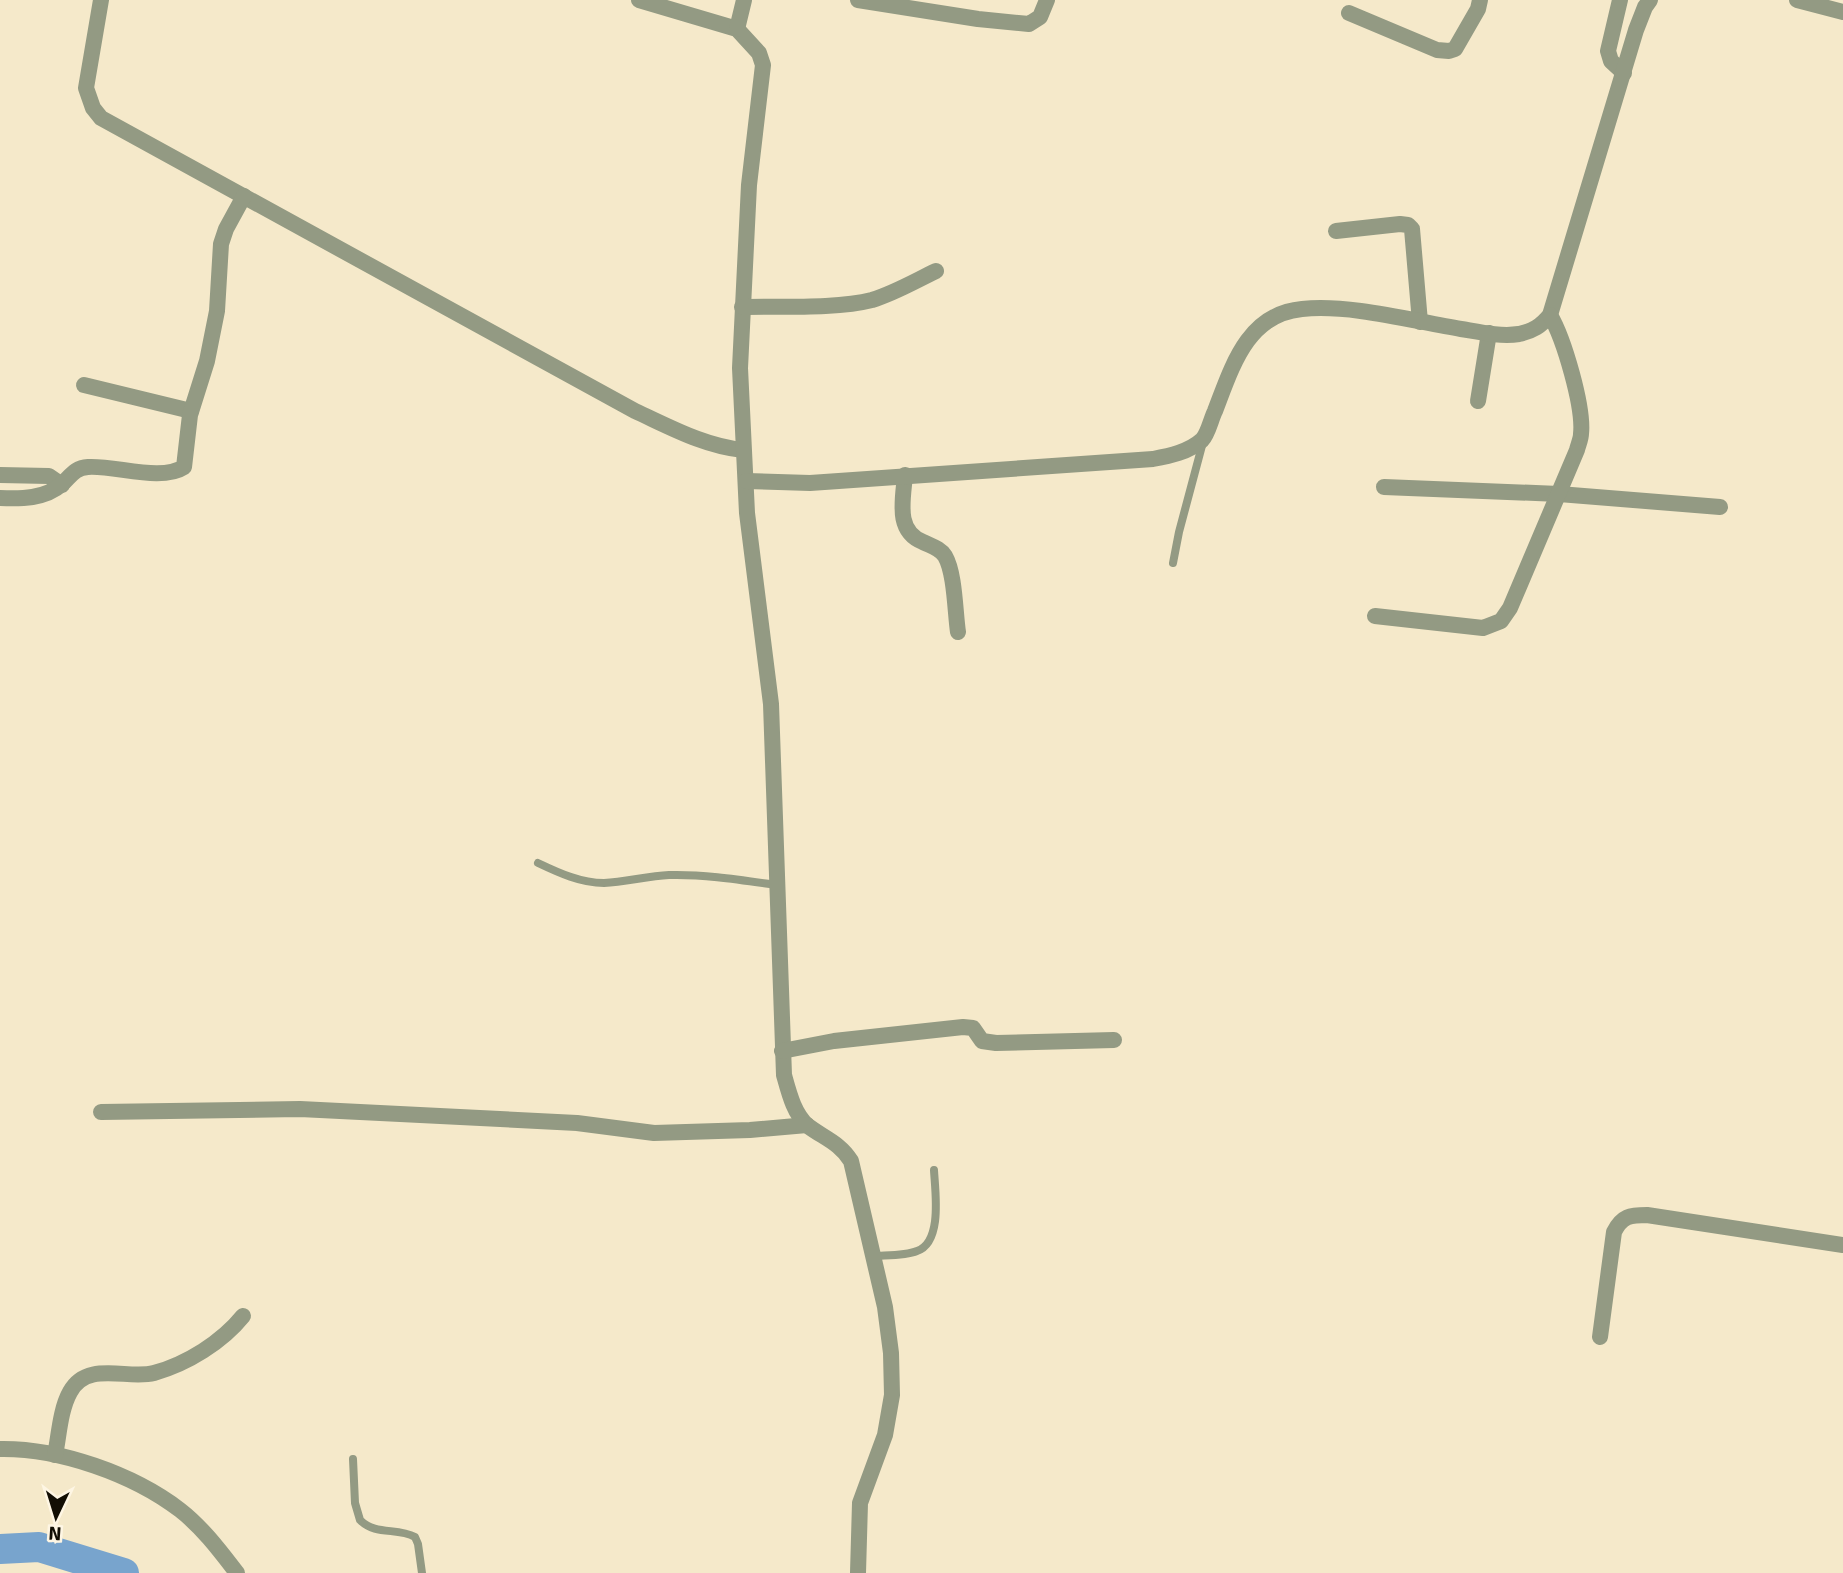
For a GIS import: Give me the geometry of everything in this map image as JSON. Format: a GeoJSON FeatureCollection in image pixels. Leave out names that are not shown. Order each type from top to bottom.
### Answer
{"type":"FeatureCollection","features":[{"type":"Feature","properties":{"kind":"street"},"geometry":{"type":"LineString","coordinates":[[101,0],[86,88],[93,108],[101,118],[635,411],[696,439],[724,448],[743,450]]}},
{"type":"Feature","properties":{"kind":"street"},"geometry":{"type":"LineString","coordinates":[[639,0],[737,29],[759,53],[763,65],[749,185],[740,369],[743,450],[771,704],[784,1075],[796,1111],[807,1125],[836,1143],[851,1161],[873,1256],[891,1353],[892,1395],[885,1435],[860,1503],[858,1573]]}},
{"type":"Feature","properties":{"kind":"street"},"geometry":{"type":"LineString","coordinates":[[737,29],[744,0]]}},
{"type":"Feature","properties":{"kind":"street"},"geometry":{"type":"LineString","coordinates":[[858,0],[978,19],[1029,24],[1040,17],[1047,0]]}},
{"type":"Feature","properties":{"kind":"street"},"geometry":{"type":"LineString","coordinates":[[1349,13],[1437,50],[1449,51],[1455,48],[1478,9],[1480,0]]}},
{"type":"Feature","properties":{"kind":"street"},"geometry":{"type":"LineString","coordinates":[[1618,0],[1608,51],[1611,61],[1624,73]]}},
{"type":"Feature","properties":{"kind":"street"},"geometry":{"type":"LineString","coordinates":[[746,481],[810,482],[1153,459],[1175,455],[1203,439],[1244,343],[1258,327],[1278,313],[1336,308],[1489,333],[1518,334],[1540,327],[1550,315],[1636,30],[1650,0]]}},
{"type":"Feature","properties":{"kind":"street"},"geometry":{"type":"LineString","coordinates":[[1797,0],[1843,12]]}},
{"type":"Feature","properties":{"kind":"street"},"geometry":{"type":"LineString","coordinates":[[0,498],[22,499],[37,496],[62,485],[71,472],[85,467],[144,472],[179,470],[184,467],[191,411],[207,361],[217,311],[220,244],[244,197]]}},
{"type":"Feature","properties":{"kind":"street"},"geometry":{"type":"LineString","coordinates":[[1336,231],[1400,224],[1408,225],[1412,229],[1420,322]]}},
{"type":"Feature","properties":{"kind":"street"},"geometry":{"type":"LineString","coordinates":[[742,307],[847,304],[869,300],[889,294],[936,271]]}},
{"type":"Feature","properties":{"kind":"street"},"geometry":{"type":"LineString","coordinates":[[1375,616],[1483,628],[1501,621],[1510,608],[1577,450],[1581,434],[1580,412],[1559,330],[1550,315]]}},
{"type":"Feature","properties":{"kind":"street"},"geometry":{"type":"LineString","coordinates":[[1478,401],[1489,333]]}},
{"type":"Feature","properties":{"kind":"street"},"geometry":{"type":"LineString","coordinates":[[84,385],[191,411]]}},
{"type":"Feature","properties":{"kind":"street"},"geometry":{"type":"LineString","coordinates":[[0,475],[49,476],[62,485]]}},
{"type":"Feature","properties":{"kind":"street"},"geometry":{"type":"LineString","coordinates":[[905,475],[902,514],[904,527],[914,539],[939,549],[945,556],[950,566],[958,632]]}},
{"type":"Feature","properties":{"kind":"street"},"geometry":{"type":"LineString","coordinates":[[1384,487],[1559,494],[1720,508]]}},
{"type":"Feature","properties":{"kind":"street"},"geometry":{"type":"LineString","coordinates":[[782,1051],[834,1041],[963,1027],[973,1028],[982,1041],[996,1043],[1114,1040]]}},
{"type":"Feature","properties":{"kind":"street"},"geometry":{"type":"LineString","coordinates":[[101,1112],[300,1109],[577,1123],[654,1133],[807,1125]]}},
{"type":"Feature","properties":{"kind":"street"},"geometry":{"type":"LineString","coordinates":[[1600,1337],[1614,1232],[1619,1222],[1629,1215],[1647,1215],[1843,1245]]}},
{"type":"Feature","properties":{"kind":"street"},"geometry":{"type":"LineString","coordinates":[[55,1455],[70,1392],[80,1381],[114,1372],[151,1374],[169,1368],[201,1352],[231,1331],[243,1316]]}},
{"type":"Feature","properties":{"kind":"street"},"geometry":{"type":"LineString","coordinates":[[0,1449],[55,1455],[131,1478],[181,1510],[212,1541],[237,1573]]}},
{"type":"Feature","properties":{"kind":"lane"},"geometry":{"type":"LineString","coordinates":[[1173,563],[1178,532],[1203,439]]}},
{"type":"Feature","properties":{"kind":"lane"},"geometry":{"type":"LineString","coordinates":[[538,863],[558,873],[604,883],[669,875],[737,879],[776,885]]}},
{"type":"Feature","properties":{"kind":"lane"},"geometry":{"type":"LineString","coordinates":[[873,1256],[918,1251],[929,1243],[934,1228],[936,1206],[934,1170]]}},
{"type":"Feature","properties":{"kind":"lane"},"geometry":{"type":"LineString","coordinates":[[353,1459],[355,1503],[360,1520],[374,1530],[400,1532],[415,1538],[422,1573]]}},
{"type":"Feature","properties":{"kind":"waterway"},"geometry":{"type":"LineString","coordinates":[[0,1549],[39,1547],[124,1573]]}}]}
